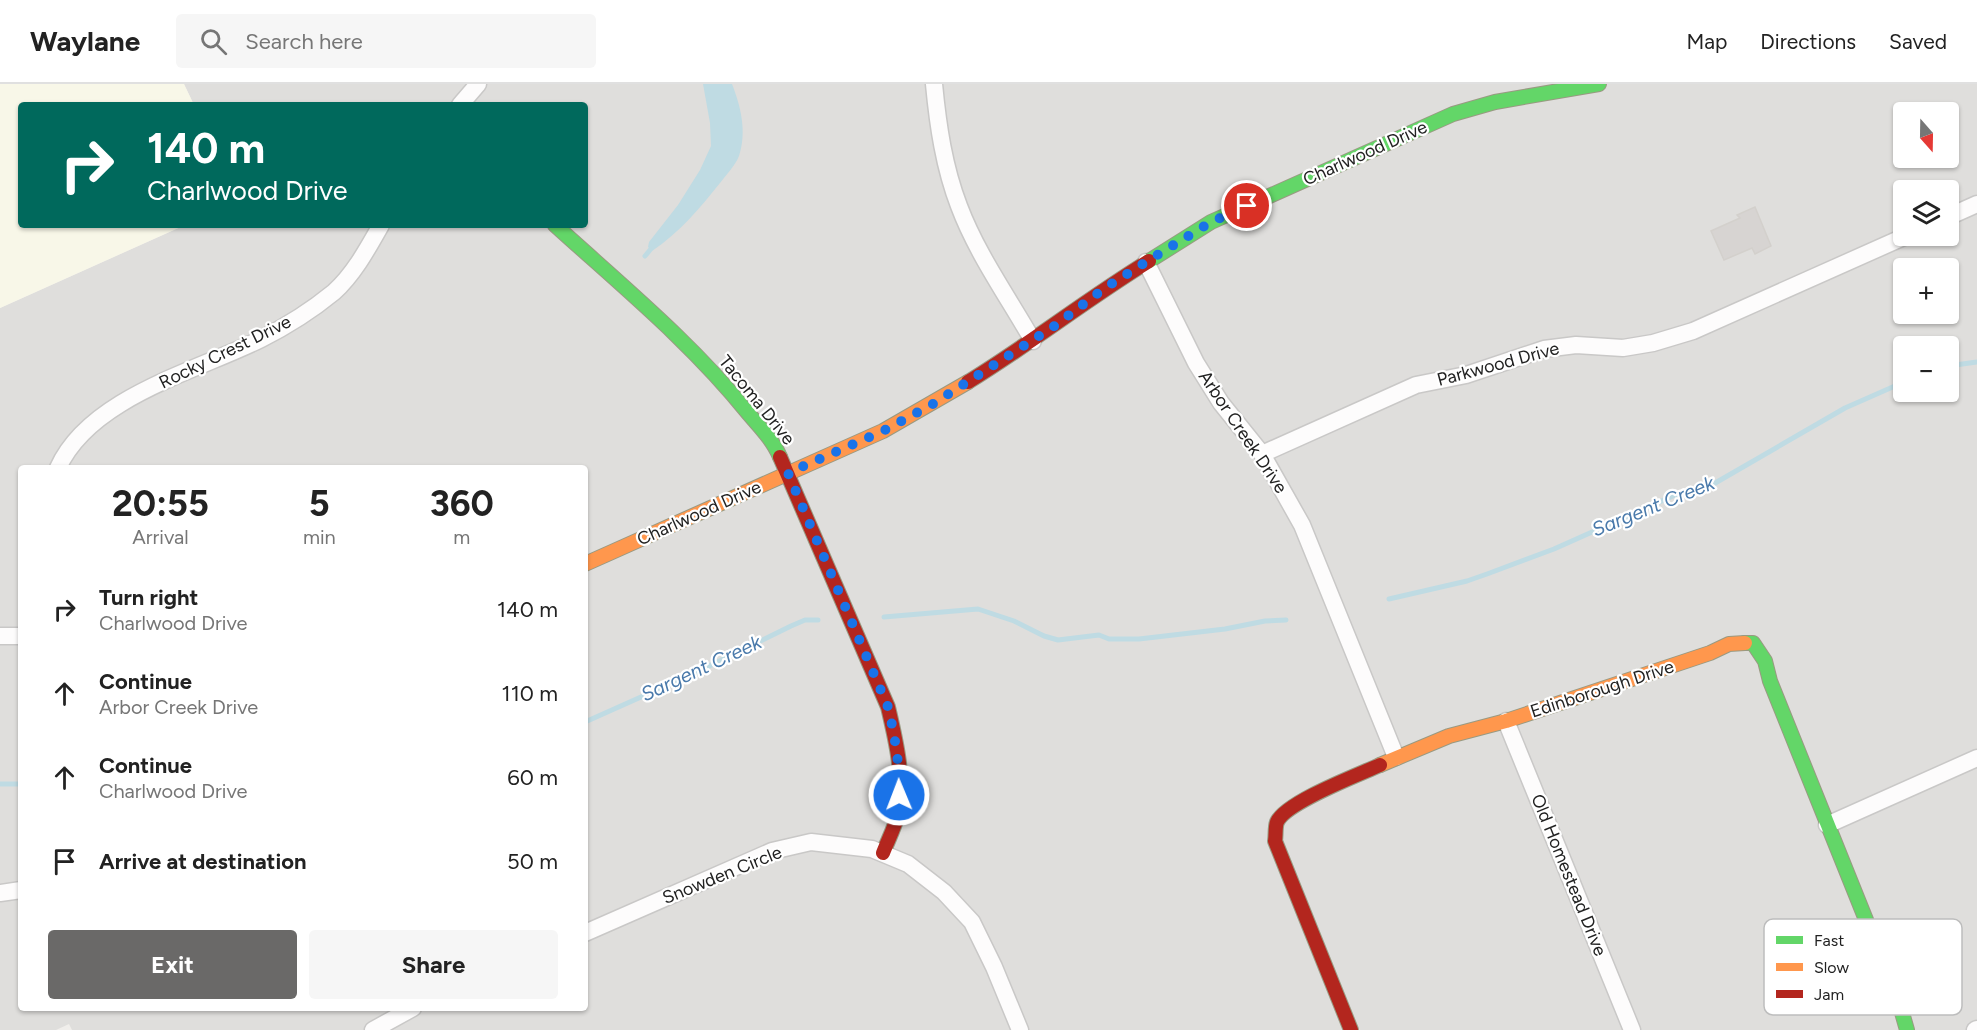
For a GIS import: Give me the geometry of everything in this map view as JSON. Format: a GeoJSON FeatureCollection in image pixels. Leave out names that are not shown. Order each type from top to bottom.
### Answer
{"type":"FeatureCollection","features":[{"type":"Feature","properties":{"kind":"street"},"geometry":{"type":"LineString","coordinates":[[463,102],[478,84]]}},
{"type":"Feature","properties":{"kind":"street"},"geometry":{"type":"LineString","coordinates":[[934,84],[937,115],[948,171],[960,208],[983,254],[1033,341],[1105,288],[1146,262]]}},
{"type":"Feature","properties":{"kind":"street","name":"Charlwood Drive"},"geometry":{"type":"LineString","coordinates":[[1146,262],[1211,222],[1453,114],[1495,102],[1599,84]]}},
{"type":"Feature","properties":{"kind":"street"},"geometry":{"type":"LineString","coordinates":[[1959,212],[1977,204]]}},
{"type":"Feature","properties":{"kind":"street","name":"Rocky Crest Drive"},"geometry":{"type":"LineString","coordinates":[[59,465],[64,454],[89,428],[119,405],[164,381],[262,339],[311,309],[336,290],[362,258],[379,228]]}},
{"type":"Feature","properties":{"kind":"street","name":"Tacoma Drive"},"geometry":{"type":"LineString","coordinates":[[558,228],[688,346],[736,397],[776,447],[888,707],[897,743],[900,777],[898,813],[883,853]]}},
{"type":"Feature","properties":{"kind":"street","name":"Parkwood Drive"},"geometry":{"type":"LineString","coordinates":[[1262,454],[1416,385],[1466,375],[1544,349],[1576,345],[1623,348],[1653,343],[1693,331],[1893,242]]}},
{"type":"Feature","properties":{"kind":"street","name":"Arbor Creek Drive"},"geometry":{"type":"LineString","coordinates":[[1146,262],[1196,363],[1221,403],[1262,454],[1302,525],[1396,757]]}},
{"type":"Feature","properties":{"kind":"street","name":"Charlwood Drive"},"geometry":{"type":"LineString","coordinates":[[588,563],[883,431],[933,404],[1033,341]]}},
{"type":"Feature","properties":{"kind":"street"},"geometry":{"type":"LineString","coordinates":[[0,636],[18,636]]}},
{"type":"Feature","properties":{"kind":"street","name":"Edinborough Drive"},"geometry":{"type":"LineString","coordinates":[[1352,1030],[1275,841],[1277,822],[1289,809],[1307,798],[1396,757],[1449,736],[1506,721],[1710,653],[1729,644],[1753,643],[1765,661],[1770,681],[1865,919]]}},
{"type":"Feature","properties":{"kind":"street","name":"Old Homestead Drive"},"geometry":{"type":"LineString","coordinates":[[1506,721],[1632,1030]]}},
{"type":"Feature","properties":{"kind":"street"},"geometry":{"type":"LineString","coordinates":[[1827,825],[1977,758]]}},
{"type":"Feature","properties":{"kind":"street","name":"Snowden Circle"},"geometry":{"type":"LineString","coordinates":[[588,932],[772,851],[811,842],[872,849],[908,864],[944,892],[972,922],[1020,1030]]}},
{"type":"Feature","properties":{"kind":"street"},"geometry":{"type":"LineString","coordinates":[[0,893],[18,890]]}},
{"type":"Feature","properties":{"kind":"street"},"geometry":{"type":"LineString","coordinates":[[373,1030],[408,1011]]}},
{"type":"Feature","properties":{"kind":"street","name":"Edinborough Drive"},"geometry":{"type":"LineString","coordinates":[[1903,1015],[1907,1030]]}},
{"type":"Feature","properties":{"kind":"shaded area"},"geometry":{"type":"Polygon","coordinates":[[[0,84],[184,84],[193,102],[18,102],[18,228],[178,228],[0,308],[0,84]]]}},
{"type":"Feature","properties":{"kind":"shaded area"},"geometry":{"type":"Polygon","coordinates":[[[184,84],[1977,84],[1977,1030],[72,1030],[69,1024],[56,1030],[0,1030],[0,308],[178,228],[588,228],[588,102],[193,102],[184,84]]]}},
{"type":"Feature","properties":{"kind":"water"},"geometry":{"type":"Polygon","coordinates":[[[703,84],[732,84],[743,129],[739,156],[697,211],[652,251],[648,247],[649,242],[678,205],[700,170],[711,146],[710,123],[703,84]]]}},
{"type":"Feature","properties":{"kind":"building"},"geometry":{"type":"Polygon","coordinates":[[[1755,207],[1771,246],[1755,254],[1752,248],[1724,260],[1711,231],[1740,218],[1737,215],[1755,207]]]}},
{"type":"Feature","properties":{"kind":"waterway"},"geometry":{"type":"LineString","coordinates":[[645,256],[650,250]]}},
{"type":"Feature","properties":{"kind":"waterway","name":"Sargent Creek"},"geometry":{"type":"LineString","coordinates":[[1959,364],[1977,362]]}},
{"type":"Feature","properties":{"kind":"waterway","name":"Sargent Creek"},"geometry":{"type":"LineString","coordinates":[[1389,599],[1467,581],[1487,574],[1554,549],[1675,495],[1710,486],[1845,408],[1893,387]]}},
{"type":"Feature","properties":{"kind":"waterway","name":"Sargent Creek"},"geometry":{"type":"LineString","coordinates":[[884,617],[978,609],[1014,621],[1044,636],[1058,640],[1099,635],[1109,639],[1139,639],[1286,620]]}},
{"type":"Feature","properties":{"kind":"waterway","name":"Sargent Creek"},"geometry":{"type":"LineString","coordinates":[[588,721],[697,672],[791,626],[805,620],[818,620]]}},
{"type":"Feature","properties":{"kind":"waterway","name":"Sargent Creek"},"geometry":{"type":"LineString","coordinates":[[0,784],[18,784]]}},
{"type":"Feature","properties":{"kind":"traffic: fast"},"geometry":{"type":"LineString","coordinates":[[1149,261],[1211,222],[1453,114],[1495,102],[1599,84]]}},
{"type":"Feature","properties":{"kind":"traffic: fast"},"geometry":{"type":"LineString","coordinates":[[558,228],[655,315],[704,363],[766,434],[780,457]]}},
{"type":"Feature","properties":{"kind":"traffic: fast"},"geometry":{"type":"LineString","coordinates":[[1745,643],[1753,643],[1765,661],[1770,681],[1866,919]]}},
{"type":"Feature","properties":{"kind":"traffic: fast"},"geometry":{"type":"LineString","coordinates":[[1903,1015],[1907,1030]]}},
{"type":"Feature","properties":{"kind":"traffic: slow"},"geometry":{"type":"LineString","coordinates":[[588,563],[883,431],[968,382]]}},
{"type":"Feature","properties":{"kind":"traffic: slow"},"geometry":{"type":"LineString","coordinates":[[1380,765],[1449,736],[1506,721],[1710,653],[1729,644],[1745,643]]}},
{"type":"Feature","properties":{"kind":"traffic: jam"},"geometry":{"type":"LineString","coordinates":[[968,382],[1149,261]]}},
{"type":"Feature","properties":{"kind":"traffic: jam"},"geometry":{"type":"LineString","coordinates":[[780,457],[888,707],[897,746],[901,787],[898,814],[883,853]]}},
{"type":"Feature","properties":{"kind":"traffic: jam"},"geometry":{"type":"LineString","coordinates":[[1351,1030],[1275,841],[1276,826],[1283,814],[1294,806],[1340,782],[1380,765]]}},
{"type":"Feature","properties":{"kind":"route"},"geometry":{"type":"LineString","coordinates":[[899,795],[897,743],[888,707],[788,473],[883,431],[933,404],[1002,361],[1105,288],[1146,262],[1211,222],[1247,206]]}}]}
